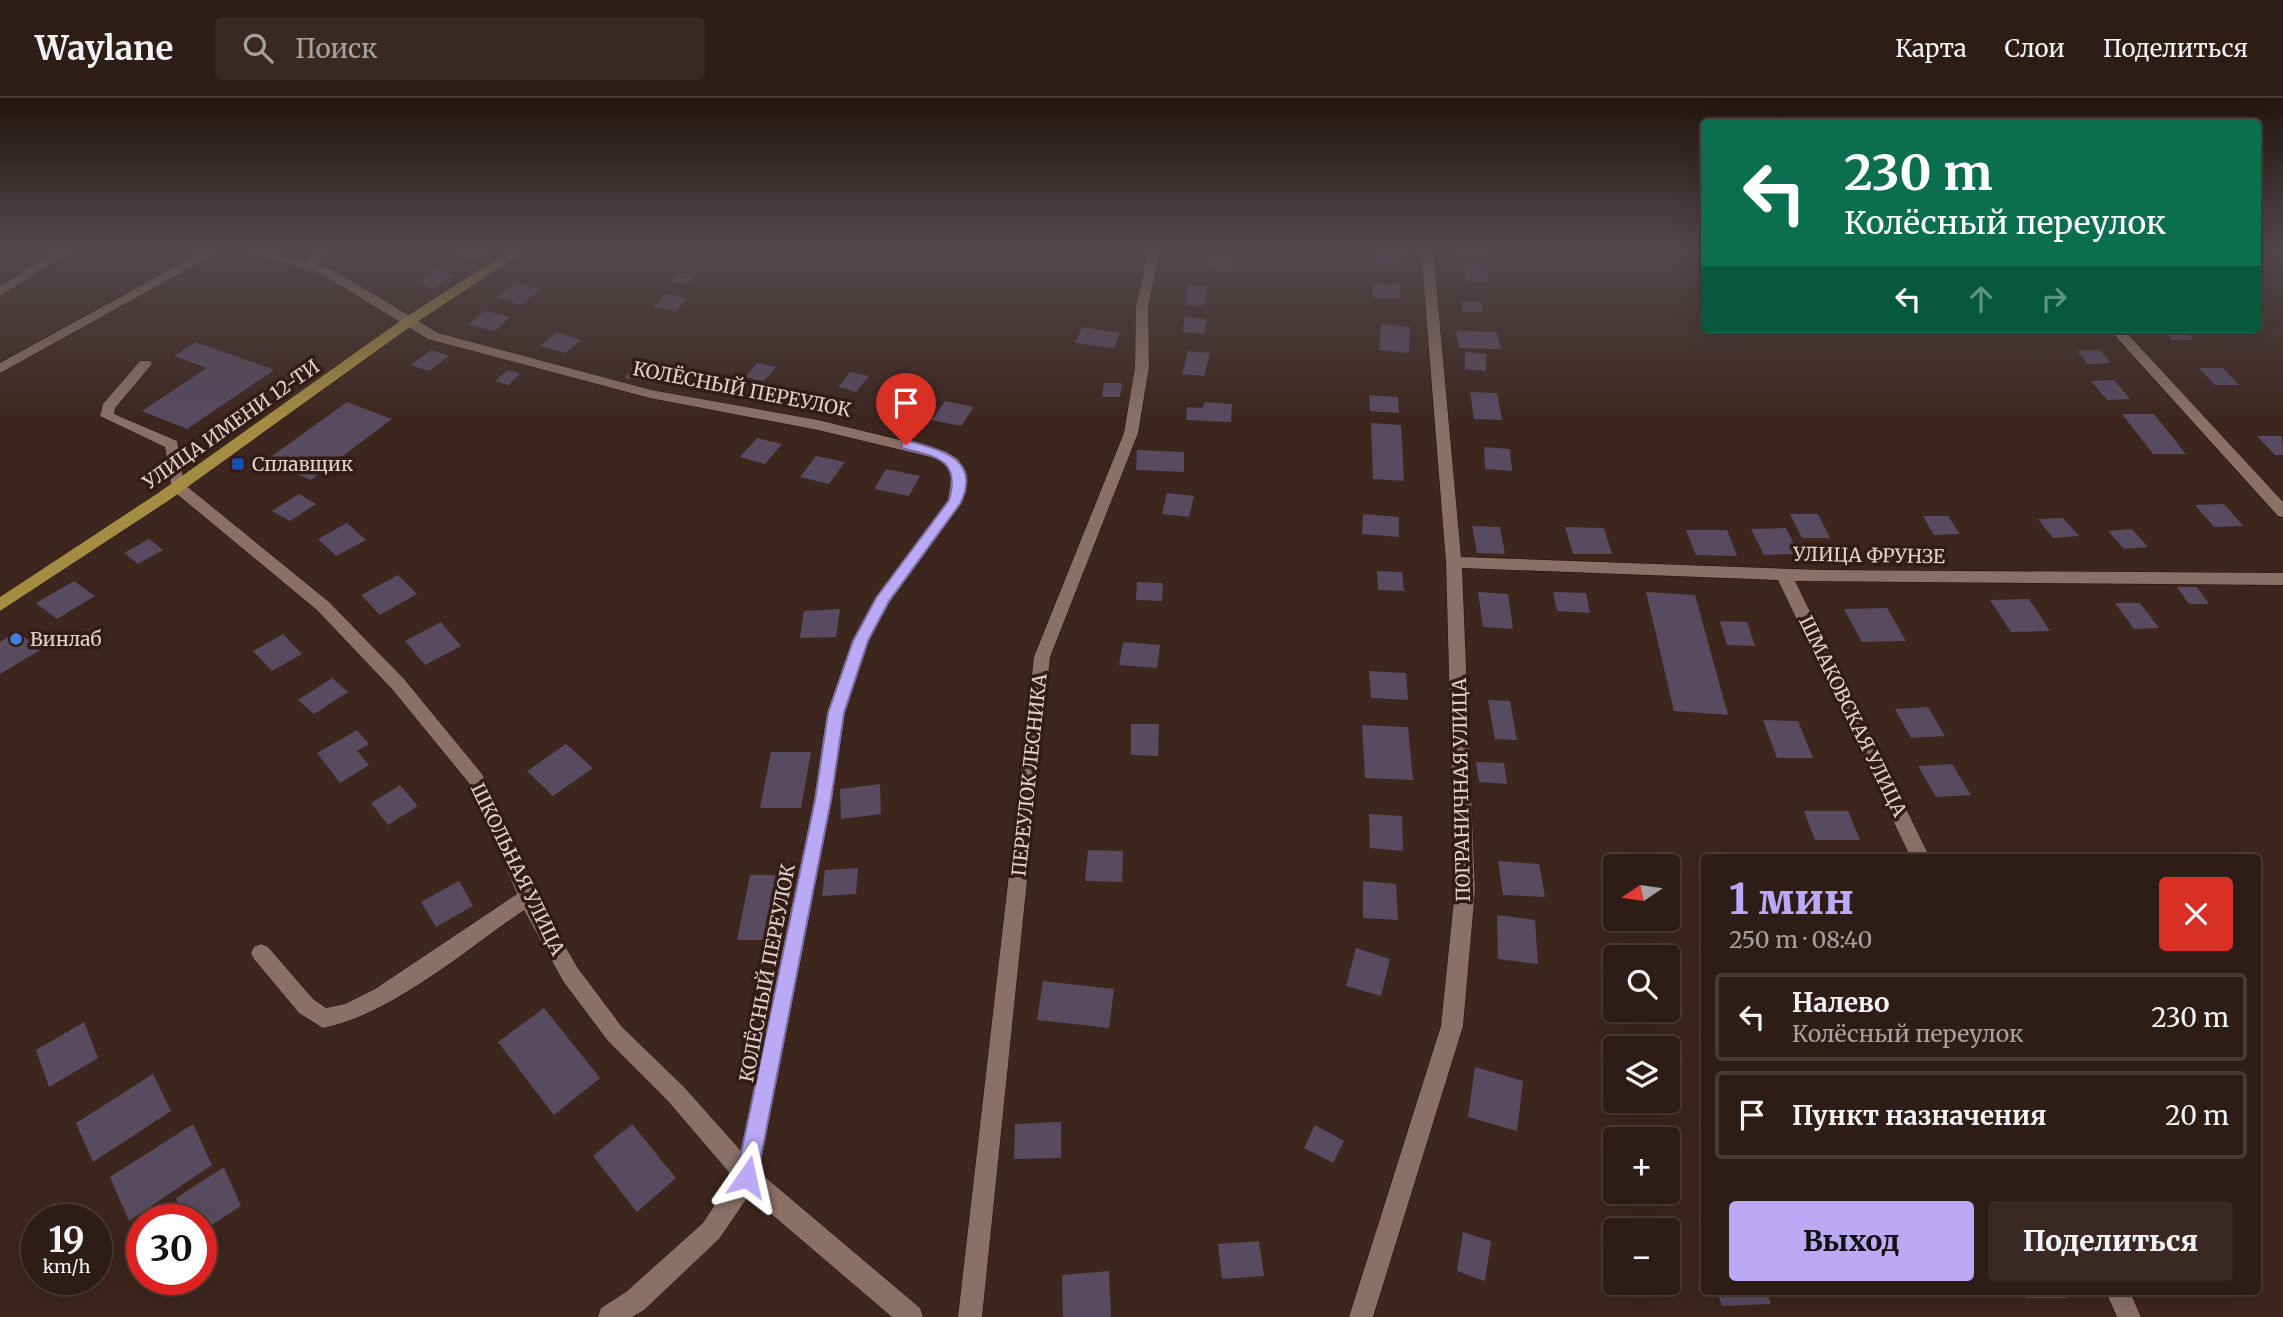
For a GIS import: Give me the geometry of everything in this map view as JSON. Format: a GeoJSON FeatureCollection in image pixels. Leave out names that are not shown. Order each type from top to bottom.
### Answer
{"type":"FeatureCollection","features":[{"type":"Feature","properties":{"kind":"main road","name":"УЛИЦА ИМЕНИ 12-ТИ"},"geometry":{"type":"LineString","coordinates":[[0,605],[177,486],[431,307]]}},
{"type":"Feature","properties":{"kind":"street"},"geometry":{"type":"LineString","coordinates":[[0,369],[113,307]]}},
{"type":"Feature","properties":{"kind":"street","name":"КОЛЁСНЫЙ ПЕРЕУЛОК"},"geometry":{"type":"LineString","coordinates":[[386,307],[433,336],[650,394],[818,425],[940,454],[953,462],[959,472],[955,501],[884,598],[860,641],[836,713],[823,800],[747,1177]]}},
{"type":"Feature","properties":{"kind":"street","name":"ПЕРЕУЛОК ЛЕСНИКА"},"geometry":{"type":"LineString","coordinates":[[970,1317],[1042,657],[1131,433],[1142,367],[1142,307]]}},
{"type":"Feature","properties":{"kind":"street","name":"ПОГРАНИЧНАЯ УЛИЦА"},"geometry":{"type":"LineString","coordinates":[[1361,1317],[1452,1026],[1465,890],[1454,562],[1432,307]]}},
{"type":"Feature","properties":{"kind":"street"},"geometry":{"type":"LineString","coordinates":[[2120,333],[2283,512]]}},
{"type":"Feature","properties":{"kind":"street"},"geometry":{"type":"LineString","coordinates":[[145,364],[108,407],[107,416],[172,444],[177,486]]}},
{"type":"Feature","properties":{"kind":"street","name":"ШКОЛЬНАЯ УЛИЦА"},"geometry":{"type":"LineString","coordinates":[[177,486],[323,606],[398,684],[476,779],[528,897],[570,974],[615,1034],[676,1094],[747,1177],[911,1317]]}},
{"type":"Feature","properties":{"kind":"street","name":"УЛИЦА ФРУНЗЕ"},"geometry":{"type":"LineString","coordinates":[[1454,562],[1784,575],[2283,579]]}},
{"type":"Feature","properties":{"kind":"street","name":"ШМАКОВСКАЯ УЛИЦА"},"geometry":{"type":"LineString","coordinates":[[1784,575],[1919,854]]}},
{"type":"Feature","properties":{"kind":"street"},"geometry":{"type":"LineString","coordinates":[[261,953],[306,1006],[323,1018],[348,1013],[382,996],[528,897]]}},
{"type":"Feature","properties":{"kind":"street"},"geometry":{"type":"LineString","coordinates":[[610,1317],[635,1301],[711,1231],[747,1177]]}},
{"type":"Feature","properties":{"kind":"street"},"geometry":{"type":"LineString","coordinates":[[2119,1295],[2129,1317]]}},
{"type":"Feature","properties":{"kind":"building"},"geometry":{"type":"Polygon","coordinates":[[[653,307],[679,307],[676,311],[653,307]]]}},
{"type":"Feature","properties":{"kind":"building"},"geometry":{"type":"Polygon","coordinates":[[[1462,307],[1482,307],[1483,312],[1463,312],[1462,307]]]}},
{"type":"Feature","properties":{"kind":"building"},"geometry":{"type":"Polygon","coordinates":[[[484,311],[510,317],[495,331],[468,325],[484,311]]]}},
{"type":"Feature","properties":{"kind":"building"},"geometry":{"type":"Polygon","coordinates":[[[1185,317],[1207,319],[1204,334],[1182,332],[1185,317]]]}},
{"type":"Feature","properties":{"kind":"building"},"geometry":{"type":"Polygon","coordinates":[[[1381,324],[1410,327],[1409,353],[1379,350],[1381,324]]]}},
{"type":"Feature","properties":{"kind":"building"},"geometry":{"type":"Polygon","coordinates":[[[1082,327],[1120,333],[1113,348],[1075,343],[1082,327]]]}},
{"type":"Feature","properties":{"kind":"building"},"geometry":{"type":"Polygon","coordinates":[[[1456,331],[1497,332],[1501,349],[1459,348],[1456,331]]]}},
{"type":"Feature","properties":{"kind":"building"},"geometry":{"type":"Polygon","coordinates":[[[556,332],[581,340],[565,353],[540,346],[556,332]]]}},
{"type":"Feature","properties":{"kind":"building"},"geometry":{"type":"Polygon","coordinates":[[[2166,333],[2188,333],[2194,340],[2172,340],[2166,333]]]}},
{"type":"Feature","properties":{"kind":"building"},"geometry":{"type":"Polygon","coordinates":[[[196,342],[274,370],[187,429],[142,411],[207,368],[174,356],[196,342]]]}},
{"type":"Feature","properties":{"kind":"building"},"geometry":{"type":"Polygon","coordinates":[[[431,350],[449,356],[429,371],[410,365],[431,350]]]}},
{"type":"Feature","properties":{"kind":"building"},"geometry":{"type":"Polygon","coordinates":[[[2100,350],[2111,363],[2088,364],[2077,351],[2100,350]]]}},
{"type":"Feature","properties":{"kind":"building"},"geometry":{"type":"Polygon","coordinates":[[[1188,351],[1210,353],[1204,376],[1182,374],[1188,351]]]}},
{"type":"Feature","properties":{"kind":"building"},"geometry":{"type":"Polygon","coordinates":[[[1465,352],[1486,354],[1486,371],[1465,369],[1465,352]]]}},
{"type":"Feature","properties":{"kind":"building"},"geometry":{"type":"Polygon","coordinates":[[[638,360],[668,364],[655,382],[625,378],[638,360]]]}},
{"type":"Feature","properties":{"kind":"building"},"geometry":{"type":"Polygon","coordinates":[[[757,363],[776,367],[764,381],[745,377],[757,363]]]}},
{"type":"Feature","properties":{"kind":"building"},"geometry":{"type":"Polygon","coordinates":[[[2199,368],[2223,368],[2239,385],[2215,385],[2199,368]]]}},
{"type":"Feature","properties":{"kind":"building"},"geometry":{"type":"Polygon","coordinates":[[[508,370],[520,374],[508,385],[495,381],[508,370]]]}},
{"type":"Feature","properties":{"kind":"building"},"geometry":{"type":"Polygon","coordinates":[[[850,372],[869,376],[856,392],[838,387],[850,372]]]}},
{"type":"Feature","properties":{"kind":"building"},"geometry":{"type":"Polygon","coordinates":[[[2114,380],[2130,399],[2107,400],[2091,381],[2114,380]]]}},
{"type":"Feature","properties":{"kind":"building"},"geometry":{"type":"Polygon","coordinates":[[[1104,383],[1122,383],[1120,397],[1102,397],[1104,383]]]}},
{"type":"Feature","properties":{"kind":"building"},"geometry":{"type":"Polygon","coordinates":[[[900,392],[926,397],[912,416],[887,411],[900,392]]]}},
{"type":"Feature","properties":{"kind":"building"},"geometry":{"type":"Polygon","coordinates":[[[1470,392],[1497,393],[1502,420],[1474,419],[1470,392]]]}},
{"type":"Feature","properties":{"kind":"building"},"geometry":{"type":"Polygon","coordinates":[[[1369,395],[1398,397],[1399,413],[1370,411],[1369,395]]]}},
{"type":"Feature","properties":{"kind":"building"},"geometry":{"type":"Polygon","coordinates":[[[945,401],[974,407],[961,426],[932,420],[945,401]]]}},
{"type":"Feature","properties":{"kind":"building"},"geometry":{"type":"Polygon","coordinates":[[[347,402],[392,419],[311,480],[265,461],[347,402]]]}},
{"type":"Feature","properties":{"kind":"building"},"geometry":{"type":"Polygon","coordinates":[[[1204,402],[1232,404],[1231,422],[1186,420],[1187,407],[1203,408],[1204,402]]]}},
{"type":"Feature","properties":{"kind":"building"},"geometry":{"type":"Polygon","coordinates":[[[2122,414],[2154,414],[2186,454],[2153,454],[2122,414]]]}},
{"type":"Feature","properties":{"kind":"building"},"geometry":{"type":"Polygon","coordinates":[[[1371,423],[1401,425],[1404,481],[1373,479],[1371,423]]]}},
{"type":"Feature","properties":{"kind":"building"},"geometry":{"type":"Polygon","coordinates":[[[2257,436],[2282,436],[2283,455],[2275,455],[2257,436]]]}},
{"type":"Feature","properties":{"kind":"building"},"geometry":{"type":"Polygon","coordinates":[[[757,438],[782,444],[765,464],[740,457],[757,438]]]}},
{"type":"Feature","properties":{"kind":"building"},"geometry":{"type":"Polygon","coordinates":[[[1484,447],[1510,449],[1512,471],[1485,469],[1484,447]]]}},
{"type":"Feature","properties":{"kind":"building"},"geometry":{"type":"Polygon","coordinates":[[[1137,450],[1184,452],[1184,472],[1136,470],[1137,450]]]}},
{"type":"Feature","properties":{"kind":"building"},"geometry":{"type":"Polygon","coordinates":[[[816,456],[845,462],[829,484],[800,477],[816,456]]]}},
{"type":"Feature","properties":{"kind":"building"},"geometry":{"type":"Polygon","coordinates":[[[886,469],[920,476],[909,496],[874,489],[886,469]]]}},
{"type":"Feature","properties":{"kind":"building"},"geometry":{"type":"Polygon","coordinates":[[[1167,493],[1194,496],[1189,517],[1162,514],[1167,493]]]}},
{"type":"Feature","properties":{"kind":"building"},"geometry":{"type":"Polygon","coordinates":[[[299,494],[316,504],[290,521],[272,511],[299,494]]]}},
{"type":"Feature","properties":{"kind":"building"},"geometry":{"type":"Polygon","coordinates":[[[2224,504],[2243,526],[2214,527],[2195,505],[2224,504]]]}},
{"type":"Feature","properties":{"kind":"building"},"geometry":{"type":"Polygon","coordinates":[[[1363,514],[1399,517],[1399,537],[1362,534],[1363,514]]]}},
{"type":"Feature","properties":{"kind":"building"},"geometry":{"type":"Polygon","coordinates":[[[1790,514],[1818,514],[1830,538],[1802,538],[1790,514]]]}},
{"type":"Feature","properties":{"kind":"building"},"geometry":{"type":"Polygon","coordinates":[[[1923,516],[1948,516],[1960,534],[1934,535],[1923,516]]]}},
{"type":"Feature","properties":{"kind":"building"},"geometry":{"type":"Polygon","coordinates":[[[2063,518],[2079,536],[2053,538],[2038,519],[2063,518]]]}},
{"type":"Feature","properties":{"kind":"building"},"geometry":{"type":"Polygon","coordinates":[[[347,523],[366,540],[336,556],[318,539],[347,523]]]}},
{"type":"Feature","properties":{"kind":"building"},"geometry":{"type":"Polygon","coordinates":[[[1472,526],[1500,527],[1505,554],[1477,553],[1472,526]]]}},
{"type":"Feature","properties":{"kind":"building"},"geometry":{"type":"Polygon","coordinates":[[[1565,527],[1604,528],[1612,554],[1573,554],[1565,527]]]}},
{"type":"Feature","properties":{"kind":"building"},"geometry":{"type":"Polygon","coordinates":[[[1786,528],[1799,554],[1764,555],[1751,529],[1786,528]]]}},
{"type":"Feature","properties":{"kind":"building"},"geometry":{"type":"Polygon","coordinates":[[[2132,529],[2148,547],[2124,549],[2108,531],[2132,529]]]}},
{"type":"Feature","properties":{"kind":"building"},"geometry":{"type":"Polygon","coordinates":[[[1686,530],[1727,530],[1737,556],[1696,555],[1686,530]]]}},
{"type":"Feature","properties":{"kind":"building"},"geometry":{"type":"Polygon","coordinates":[[[149,539],[163,550],[138,564],[124,553],[149,539]]]}},
{"type":"Feature","properties":{"kind":"building"},"geometry":{"type":"Polygon","coordinates":[[[1377,571],[1402,572],[1404,591],[1378,590],[1377,571]]]}},
{"type":"Feature","properties":{"kind":"building"},"geometry":{"type":"Polygon","coordinates":[[[398,575],[417,594],[380,615],[361,595],[398,575]]]}},
{"type":"Feature","properties":{"kind":"building"},"geometry":{"type":"Polygon","coordinates":[[[74,581],[95,596],[57,619],[36,603],[74,581]]]}},
{"type":"Feature","properties":{"kind":"building"},"geometry":{"type":"Polygon","coordinates":[[[1137,582],[1163,583],[1162,601],[1136,600],[1137,582]]]}},
{"type":"Feature","properties":{"kind":"building"},"geometry":{"type":"Polygon","coordinates":[[[2177,587],[2197,587],[2209,604],[2189,604],[2177,587]]]}},
{"type":"Feature","properties":{"kind":"building"},"geometry":{"type":"Polygon","coordinates":[[[1478,592],[1508,594],[1513,629],[1483,627],[1478,592]]]}},
{"type":"Feature","properties":{"kind":"building"},"geometry":{"type":"Polygon","coordinates":[[[1553,592],[1586,593],[1590,613],[1557,611],[1553,592]]]}},
{"type":"Feature","properties":{"kind":"building"},"geometry":{"type":"Polygon","coordinates":[[[1646,592],[1695,595],[1728,715],[1674,711],[1646,592]]]}},
{"type":"Feature","properties":{"kind":"building"},"geometry":{"type":"Polygon","coordinates":[[[2029,599],[2050,631],[2011,632],[1990,600],[2029,599]]]}},
{"type":"Feature","properties":{"kind":"building"},"geometry":{"type":"Polygon","coordinates":[[[2115,603],[2140,603],[2159,628],[2134,629],[2115,603]]]}},
{"type":"Feature","properties":{"kind":"building"},"geometry":{"type":"Polygon","coordinates":[[[1887,608],[1906,641],[1862,642],[1844,609],[1887,608]]]}},
{"type":"Feature","properties":{"kind":"building"},"geometry":{"type":"Polygon","coordinates":[[[840,609],[836,637],[800,638],[804,611],[840,609]]]}},
{"type":"Feature","properties":{"kind":"building"},"geometry":{"type":"Polygon","coordinates":[[[1720,621],[1747,622],[1755,646],[1727,645],[1720,621]]]}},
{"type":"Feature","properties":{"kind":"building"},"geometry":{"type":"Polygon","coordinates":[[[441,622],[461,646],[425,665],[405,641],[441,622]]]}},
{"type":"Feature","properties":{"kind":"building"},"geometry":{"type":"Polygon","coordinates":[[[17,631],[40,650],[0,674],[0,642],[17,631]]]}},
{"type":"Feature","properties":{"kind":"building"},"geometry":{"type":"Polygon","coordinates":[[[283,634],[302,654],[272,671],[253,651],[283,634]]]}},
{"type":"Feature","properties":{"kind":"building"},"geometry":{"type":"Polygon","coordinates":[[[1123,642],[1160,645],[1157,668],[1119,665],[1123,642]]]}},
{"type":"Feature","properties":{"kind":"building"},"geometry":{"type":"Polygon","coordinates":[[[1369,671],[1406,673],[1408,700],[1371,698],[1369,671]]]}},
{"type":"Feature","properties":{"kind":"building"},"geometry":{"type":"Polygon","coordinates":[[[332,678],[348,692],[314,714],[298,700],[332,678]]]}},
{"type":"Feature","properties":{"kind":"building"},"geometry":{"type":"Polygon","coordinates":[[[1488,700],[1510,701],[1517,740],[1495,739],[1488,700]]]}},
{"type":"Feature","properties":{"kind":"building"},"geometry":{"type":"Polygon","coordinates":[[[1928,707],[1945,736],[1911,738],[1895,709],[1928,707]]]}},
{"type":"Feature","properties":{"kind":"building"},"geometry":{"type":"Polygon","coordinates":[[[1763,720],[1798,721],[1813,758],[1777,758],[1763,720]]]}},
{"type":"Feature","properties":{"kind":"building"},"geometry":{"type":"Polygon","coordinates":[[[1131,724],[1159,724],[1158,756],[1131,755],[1131,724]]]}},
{"type":"Feature","properties":{"kind":"building"},"geometry":{"type":"Polygon","coordinates":[[[1362,725],[1408,727],[1413,780],[1365,778],[1362,725]]]}},
{"type":"Feature","properties":{"kind":"building"},"geometry":{"type":"Polygon","coordinates":[[[357,730],[369,744],[357,751],[369,765],[340,783],[317,753],[357,730]]]}},
{"type":"Feature","properties":{"kind":"building"},"geometry":{"type":"Polygon","coordinates":[[[566,744],[593,768],[553,796],[527,771],[566,744]]]}},
{"type":"Feature","properties":{"kind":"building"},"geometry":{"type":"Polygon","coordinates":[[[771,752],[811,752],[801,808],[760,808],[771,752]]]}},
{"type":"Feature","properties":{"kind":"building"},"geometry":{"type":"Polygon","coordinates":[[[1476,762],[1504,763],[1507,784],[1479,782],[1476,762]]]}},
{"type":"Feature","properties":{"kind":"building"},"geometry":{"type":"Polygon","coordinates":[[[1952,764],[1971,795],[1936,797],[1918,766],[1952,764]]]}},
{"type":"Feature","properties":{"kind":"building"},"geometry":{"type":"Polygon","coordinates":[[[880,784],[881,814],[841,819],[840,789],[880,784]]]}},
{"type":"Feature","properties":{"kind":"building"},"geometry":{"type":"Polygon","coordinates":[[[400,785],[418,806],[388,825],[371,803],[400,785]]]}},
{"type":"Feature","properties":{"kind":"building"},"geometry":{"type":"Polygon","coordinates":[[[1804,811],[1848,811],[1860,840],[1815,840],[1804,811]]]}},
{"type":"Feature","properties":{"kind":"building"},"geometry":{"type":"Polygon","coordinates":[[[1369,814],[1402,816],[1403,851],[1370,848],[1369,814]]]}},
{"type":"Feature","properties":{"kind":"building"},"geometry":{"type":"Polygon","coordinates":[[[1088,850],[1123,851],[1122,882],[1085,881],[1088,850]]]}},
{"type":"Feature","properties":{"kind":"building"},"geometry":{"type":"Polygon","coordinates":[[[1498,861],[1539,864],[1545,897],[1503,895],[1498,861]]]}},
{"type":"Feature","properties":{"kind":"building"},"geometry":{"type":"Polygon","coordinates":[[[858,868],[856,894],[822,896],[825,870],[858,868]]]}},
{"type":"Feature","properties":{"kind":"building"},"geometry":{"type":"Polygon","coordinates":[[[750,875],[794,875],[782,940],[737,940],[750,875]]]}},
{"type":"Feature","properties":{"kind":"building"},"geometry":{"type":"Polygon","coordinates":[[[459,881],[473,906],[436,927],[421,902],[459,881]]]}},
{"type":"Feature","properties":{"kind":"building"},"geometry":{"type":"Polygon","coordinates":[[[1363,881],[1396,884],[1398,920],[1363,918],[1363,881]]]}},
{"type":"Feature","properties":{"kind":"building"},"geometry":{"type":"Polygon","coordinates":[[[1497,915],[1535,920],[1538,964],[1498,959],[1497,915]]]}},
{"type":"Feature","properties":{"kind":"building"},"geometry":{"type":"Polygon","coordinates":[[[1356,948],[1390,959],[1381,996],[1346,986],[1356,948]]]}},
{"type":"Feature","properties":{"kind":"building"},"geometry":{"type":"Polygon","coordinates":[[[1043,981],[1114,989],[1109,1028],[1037,1020],[1043,981]]]}},
{"type":"Feature","properties":{"kind":"building"},"geometry":{"type":"Polygon","coordinates":[[[544,1008],[600,1078],[554,1115],[498,1042],[544,1008]]]}},
{"type":"Feature","properties":{"kind":"building"},"geometry":{"type":"Polygon","coordinates":[[[84,1022],[98,1058],[49,1087],[36,1050],[84,1022]]]}},
{"type":"Feature","properties":{"kind":"building"},"geometry":{"type":"Polygon","coordinates":[[[1475,1067],[1523,1081],[1517,1131],[1468,1117],[1475,1067]]]}},
{"type":"Feature","properties":{"kind":"building"},"geometry":{"type":"Polygon","coordinates":[[[153,1074],[171,1111],[93,1162],[76,1123],[153,1074]]]}},
{"type":"Feature","properties":{"kind":"building"},"geometry":{"type":"Polygon","coordinates":[[[1061,1122],[1061,1158],[1014,1159],[1015,1124],[1061,1122]]]}},
{"type":"Feature","properties":{"kind":"building"},"geometry":{"type":"Polygon","coordinates":[[[193,1124],[212,1165],[154,1204],[126,1204],[126,1214],[110,1177],[193,1124]]]}},
{"type":"Feature","properties":{"kind":"building"},"geometry":{"type":"Polygon","coordinates":[[[632,1124],[676,1178],[637,1212],[593,1156],[632,1124]]]}},
{"type":"Feature","properties":{"kind":"building"},"geometry":{"type":"Polygon","coordinates":[[[1315,1125],[1344,1141],[1333,1163],[1304,1148],[1315,1125]]]}},
{"type":"Feature","properties":{"kind":"building"},"geometry":{"type":"Polygon","coordinates":[[[224,1167],[241,1206],[217,1222],[217,1204],[178,1204],[176,1198],[224,1167]]]}},
{"type":"Feature","properties":{"kind":"building"},"geometry":{"type":"Polygon","coordinates":[[[1463,1232],[1491,1241],[1485,1281],[1457,1271],[1463,1232]]]}},
{"type":"Feature","properties":{"kind":"building"},"geometry":{"type":"Polygon","coordinates":[[[1259,1241],[1264,1276],[1222,1279],[1218,1244],[1259,1241]]]}},
{"type":"Feature","properties":{"kind":"building"},"geometry":{"type":"Polygon","coordinates":[[[1109,1271],[1111,1317],[1063,1317],[1062,1275],[1109,1271]]]}},
{"type":"Feature","properties":{"kind":"building"},"geometry":{"type":"Polygon","coordinates":[[[1718,1295],[1768,1295],[1771,1304],[1722,1306],[1718,1295]]]}},
{"type":"Feature","properties":{"kind":"building"},"geometry":{"type":"Polygon","coordinates":[[[2024,1295],[2066,1295],[2068,1298],[2026,1298],[2024,1295]]]}},
{"type":"Feature","properties":{"kind":"place","name":"Сплавщик"},"geometry":{"type":"Point","coordinates":[238,464]}},
{"type":"Feature","properties":{"kind":"place","name":"Винлаб"},"geometry":{"type":"Point","coordinates":[16,639]}},
{"type":"Feature","properties":{"kind":"route"},"geometry":{"type":"LineString","coordinates":[[747,1177],[823,800],[836,713],[860,641],[884,598],[955,501],[959,486],[959,472],[953,462],[940,454],[906,445]]}}]}
